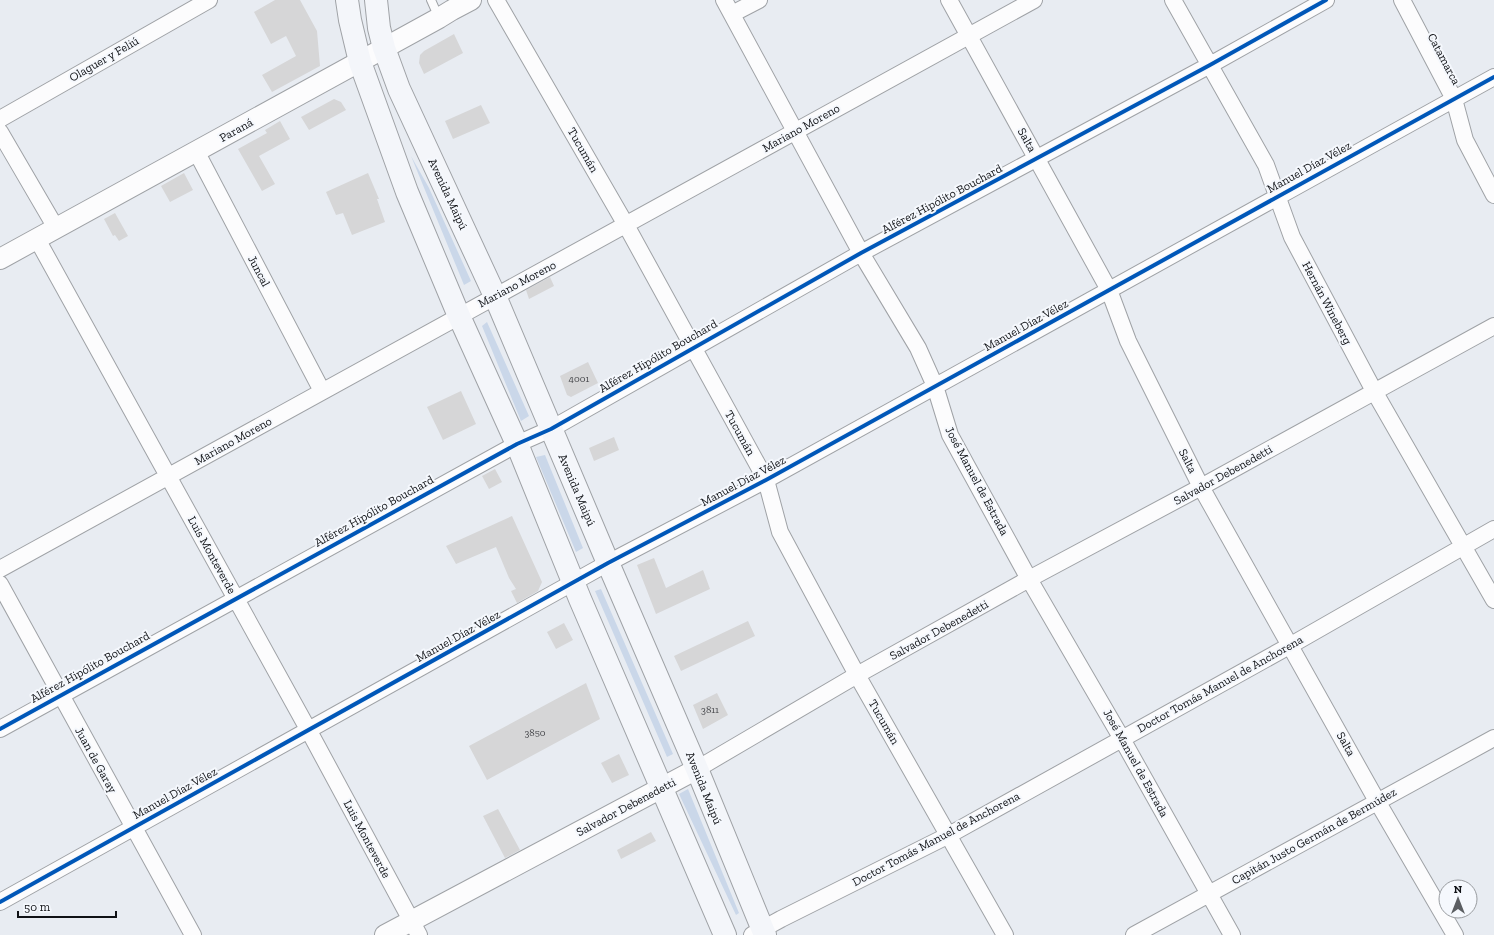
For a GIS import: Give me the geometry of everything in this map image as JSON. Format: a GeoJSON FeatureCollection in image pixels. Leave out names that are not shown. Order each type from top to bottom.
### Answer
{"type":"FeatureCollection","features":[{"type":"Feature","properties":{"kind":"main road"},"geometry":{"type":"LineString","coordinates":[[347,0],[360,62],[407,192],[459,316],[517,444],[661,788],[726,935]]}},
{"type":"Feature","properties":{"kind":"main road","name":"Avenida Maipú"},"geometry":{"type":"LineString","coordinates":[[376,0],[379,28],[384,48],[399,89],[495,296],[697,769],[760,933]]}},
{"type":"Feature","properties":{"kind":"street","name":"Olaguer y Feliú"},"geometry":{"type":"LineString","coordinates":[[0,119],[209,0]]}},
{"type":"Feature","properties":{"kind":"street","name":"Paraná"},"geometry":{"type":"LineString","coordinates":[[0,259],[360,62],[447,11],[471,0]]}},
{"type":"Feature","properties":{"kind":"street","name":"Tucumán"},"geometry":{"type":"LineString","coordinates":[[496,0],[626,225],[766,480],[780,532],[858,676],[1005,935]]}},
{"type":"Feature","properties":{"kind":"street","name":"José Manuel de Estrada"},"geometry":{"type":"LineString","coordinates":[[724,0],[861,253],[918,348],[935,386],[950,435],[1029,579],[1122,739],[1232,935]]}},
{"type":"Feature","properties":{"kind":"street"},"geometry":{"type":"LineString","coordinates":[[732,14],[759,0]]}},
{"type":"Feature","properties":{"kind":"street","name":"Salta"},"geometry":{"type":"LineString","coordinates":[[949,0],[1109,290],[1128,341],[1201,487],[1291,645],[1377,801],[1455,935]]}},
{"type":"Feature","properties":{"kind":"street","name":"Mariano Moreno"},"geometry":{"type":"LineString","coordinates":[[0,569],[1034,0]]}},
{"type":"Feature","properties":{"kind":"street","name":"Hernán Wineberg"},"geometry":{"type":"LineString","coordinates":[[1173,0],[1266,165],[1292,237],[1374,391],[1462,547],[1494,600]]}},
{"type":"Feature","properties":{"kind":"street","name":"Alférez Hipólito Bouchard"},"geometry":{"type":"LineString","coordinates":[[0,729],[517,444],[551,429],[693,347],[861,253],[1210,65],[1326,0]]}},
{"type":"Feature","properties":{"kind":"street","name":"Catamarca"},"geometry":{"type":"LineString","coordinates":[[1402,0],[1454,99],[1465,140],[1494,195]]}},
{"type":"Feature","properties":{"kind":"street","name":"Manuel Díaz Vélez"},"geometry":{"type":"LineString","coordinates":[[0,902],[608,563],[766,480],[1278,195],[1494,77]]}},
{"type":"Feature","properties":{"kind":"street"},"geometry":{"type":"LineString","coordinates":[[0,132],[56,228]]}},
{"type":"Feature","properties":{"kind":"street","name":"Juncal"},"geometry":{"type":"LineString","coordinates":[[196,151],[322,391]]}},
{"type":"Feature","properties":{"kind":"street","name":"Luis Monteverde"},"geometry":{"type":"LineString","coordinates":[[37,239],[309,731],[414,928]]}},
{"type":"Feature","properties":{"kind":"street","name":"Salvador Debenedetti"},"geometry":{"type":"LineString","coordinates":[[385,935],[414,928],[697,769],[1029,579],[1201,487],[1494,326]]}},
{"type":"Feature","properties":{"kind":"street","name":"Doctor Tomás Manuel de Anchorena"},"geometry":{"type":"LineString","coordinates":[[760,933],[781,919],[949,835],[1291,645],[1494,529]]}},
{"type":"Feature","properties":{"kind":"street","name":"Juan de Garay"},"geometry":{"type":"LineString","coordinates":[[0,584],[193,935]]}},
{"type":"Feature","properties":{"kind":"street","name":"Capitán Justo Germán de Bermúdez"},"geometry":{"type":"LineString","coordinates":[[1134,935],[1494,738]]}},
{"type":"Feature","properties":{"kind":"lane"},"geometry":{"type":"LineString","coordinates":[[431,0],[447,11]]}},
{"type":"Feature","properties":{"kind":"shaded area"},"geometry":{"type":"Polygon","coordinates":[[[411,156],[429,188],[471,281],[464,285],[411,156]]]}},
{"type":"Feature","properties":{"kind":"shaded area"},"geometry":{"type":"Polygon","coordinates":[[[487,322],[529,416],[521,421],[482,326],[487,322]]]}},
{"type":"Feature","properties":{"kind":"shaded area"},"geometry":{"type":"Polygon","coordinates":[[[545,455],[583,548],[576,552],[536,457],[545,455]]]}},
{"type":"Feature","properties":{"kind":"shaded area"},"geometry":{"type":"Polygon","coordinates":[[[601,589],[673,754],[667,757],[595,591],[601,589]]]}},
{"type":"Feature","properties":{"kind":"shaded area"},"geometry":{"type":"Polygon","coordinates":[[[688,789],[739,913],[736,915],[679,794],[688,789]]]}},
{"type":"Feature","properties":{"kind":"building"},"geometry":{"type":"Polygon","coordinates":[[[275,0],[300,0],[317,31],[320,66],[272,92],[262,75],[296,56],[286,36],[271,44],[254,12],[275,0]]]}},
{"type":"Feature","properties":{"kind":"building"},"geometry":{"type":"Polygon","coordinates":[[[454,34],[463,53],[424,74],[419,63],[420,55],[424,51],[454,34]]]}},
{"type":"Feature","properties":{"kind":"building"},"geometry":{"type":"Polygon","coordinates":[[[334,99],[341,102],[346,110],[309,130],[301,117],[334,99]]]}},
{"type":"Feature","properties":{"kind":"building"},"geometry":{"type":"Polygon","coordinates":[[[481,105],[490,123],[453,139],[445,121],[481,105]]]}},
{"type":"Feature","properties":{"kind":"building"},"geometry":{"type":"Polygon","coordinates":[[[280,121],[290,139],[259,156],[275,184],[262,191],[238,149],[267,133],[265,130],[280,121]]]}},
{"type":"Feature","properties":{"kind":"building"},"geometry":{"type":"Polygon","coordinates":[[[184,173],[193,190],[170,202],[161,186],[184,173]]]}},
{"type":"Feature","properties":{"kind":"building"},"geometry":{"type":"Polygon","coordinates":[[[368,173],[379,199],[377,199],[385,222],[352,235],[343,213],[336,215],[326,192],[368,173]]]}},
{"type":"Feature","properties":{"kind":"building"},"geometry":{"type":"Polygon","coordinates":[[[115,213],[128,236],[119,241],[115,235],[113,236],[104,219],[115,213]]]}},
{"type":"Feature","properties":{"kind":"building"},"geometry":{"type":"Polygon","coordinates":[[[550,277],[554,286],[529,299],[526,290],[550,277]]]}},
{"type":"Feature","properties":{"kind":"building"},"geometry":{"type":"Polygon","coordinates":[[[588,362],[598,383],[571,397],[567,395],[560,376],[588,362]]]}},
{"type":"Feature","properties":{"kind":"building"},"geometry":{"type":"Polygon","coordinates":[[[461,391],[476,424],[443,440],[427,407],[461,391]]]}},
{"type":"Feature","properties":{"kind":"building"},"geometry":{"type":"Polygon","coordinates":[[[614,437],[619,450],[594,461],[589,448],[614,437]]]}},
{"type":"Feature","properties":{"kind":"building"},"geometry":{"type":"Polygon","coordinates":[[[495,469],[502,482],[489,489],[482,476],[495,469]]]}},
{"type":"Feature","properties":{"kind":"building"},"geometry":{"type":"Polygon","coordinates":[[[512,516],[542,582],[538,591],[517,603],[511,591],[516,589],[509,578],[496,547],[456,564],[446,546],[512,516]]]}},
{"type":"Feature","properties":{"kind":"building"},"geometry":{"type":"Polygon","coordinates":[[[654,558],[666,588],[703,570],[710,589],[656,614],[637,565],[654,558]]]}},
{"type":"Feature","properties":{"kind":"building"},"geometry":{"type":"Polygon","coordinates":[[[748,621],[755,636],[681,671],[674,656],[748,621]]]}},
{"type":"Feature","properties":{"kind":"building"},"geometry":{"type":"Polygon","coordinates":[[[564,623],[573,640],[556,649],[547,632],[564,623]]]}},
{"type":"Feature","properties":{"kind":"building"},"geometry":{"type":"Polygon","coordinates":[[[586,683],[600,719],[487,780],[469,746],[586,683]]]}},
{"type":"Feature","properties":{"kind":"building"},"geometry":{"type":"Polygon","coordinates":[[[717,693],[728,715],[703,729],[693,705],[717,693]]]}},
{"type":"Feature","properties":{"kind":"building"},"geometry":{"type":"Polygon","coordinates":[[[619,754],[629,775],[612,783],[601,763],[619,754]]]}},
{"type":"Feature","properties":{"kind":"building"},"geometry":{"type":"Polygon","coordinates":[[[498,809],[520,850],[505,858],[483,816],[498,809]]]}},
{"type":"Feature","properties":{"kind":"building"},"geometry":{"type":"Polygon","coordinates":[[[651,832],[656,841],[621,859],[617,850],[651,832]]]}},
{"type":"Feature","properties":{"kind":"cycle path"},"geometry":{"type":"LineString","coordinates":[[0,729],[517,444],[551,429],[861,253],[1210,65],[1326,0]]}},
{"type":"Feature","properties":{"kind":"cycle path"},"geometry":{"type":"LineString","coordinates":[[0,902],[608,563],[766,480],[1494,77]]}}]}
